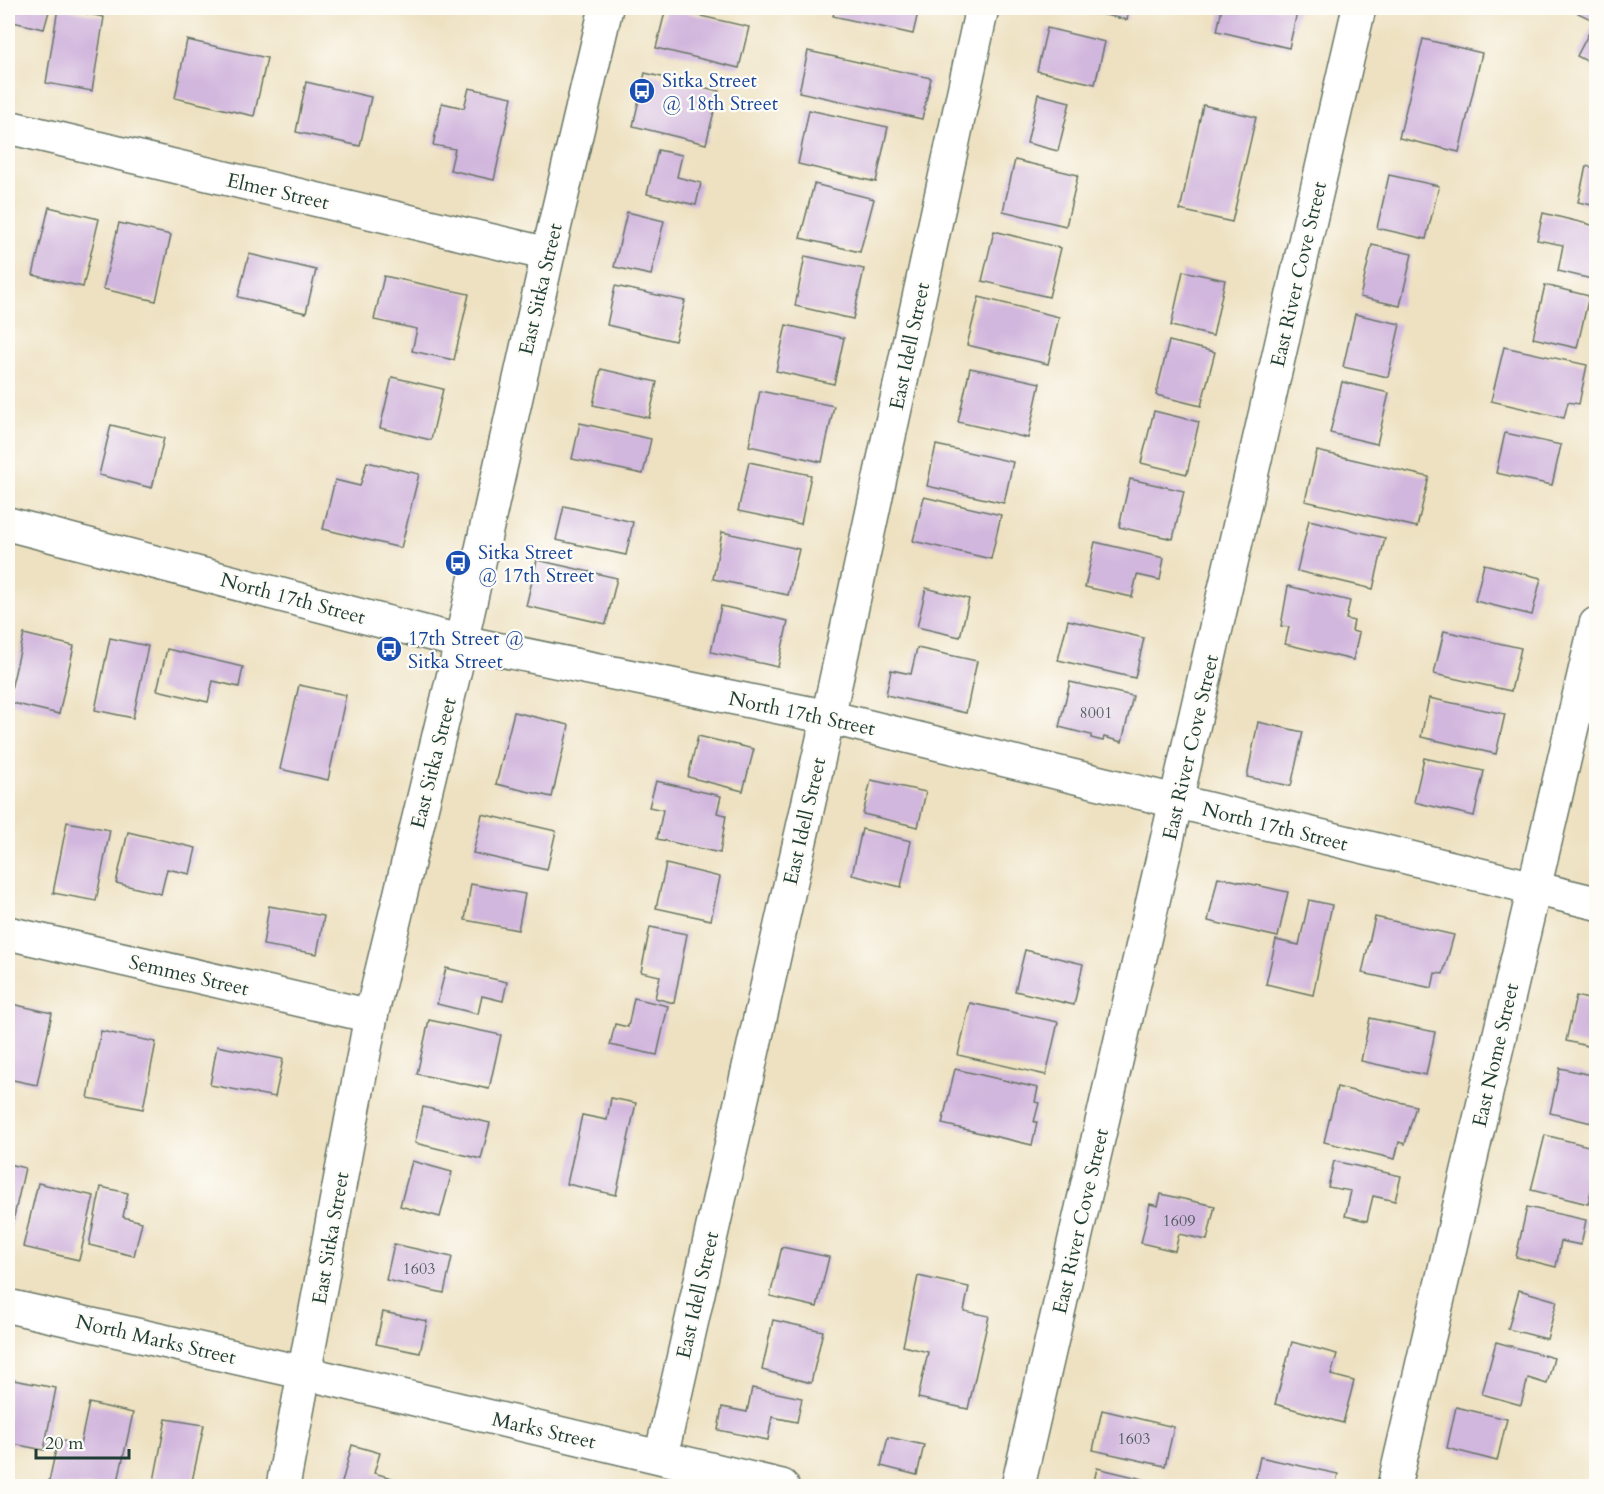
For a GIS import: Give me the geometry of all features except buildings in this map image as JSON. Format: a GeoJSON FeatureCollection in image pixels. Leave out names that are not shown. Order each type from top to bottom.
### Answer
{"type":"FeatureCollection","features":[{"type":"Feature","properties":{"kind":"street","name":"East Sitka Street"},"geometry":{"type":"LineString","coordinates":[[283,1486],[371,1016],[462,642],[548,254],[606,8]]}},
{"type":"Feature","properties":{"kind":"street","name":"East Idell Street"},"geometry":{"type":"LineString","coordinates":[[661,1457],[828,717],[982,8]]}},
{"type":"Feature","properties":{"kind":"street","name":"East River Cove Street"},"geometry":{"type":"LineString","coordinates":[[1018,1486],[1178,802],[1359,8]]}},
{"type":"Feature","properties":{"kind":"street","name":"Elmer Street"},"geometry":{"type":"LineString","coordinates":[[8,128],[548,254]]}},
{"type":"Feature","properties":{"kind":"street","name":"North 17th Street"},"geometry":{"type":"LineString","coordinates":[[8,524],[462,642],[828,717],[1596,903]]}},
{"type":"Feature","properties":{"kind":"street","name":"East Nome Street"},"geometry":{"type":"LineString","coordinates":[[1394,1486],[1596,624]]}},
{"type":"Feature","properties":{"kind":"street","name":"Semmes Street"},"geometry":{"type":"LineString","coordinates":[[8,933],[371,1016]]}},
{"type":"Feature","properties":{"kind":"street","name":"North Marks Street"},"geometry":{"type":"LineString","coordinates":[[8,1306],[305,1372]]}},
{"type":"Feature","properties":{"kind":"street","name":"Marks Street"},"geometry":{"type":"LineString","coordinates":[[305,1372],[782,1486]]}},
{"type":"Feature","properties":{"kind":"place","name":"Sitka Street @ 18th Street"},"geometry":{"type":"Point","coordinates":[642,91]}},
{"type":"Feature","properties":{"kind":"place","name":"Sitka Street @ 17th Street"},"geometry":{"type":"Point","coordinates":[458,563]}},
{"type":"Feature","properties":{"kind":"place","name":"17th Street @ Sitka Street"},"geometry":{"type":"Point","coordinates":[389,649]}}]}
